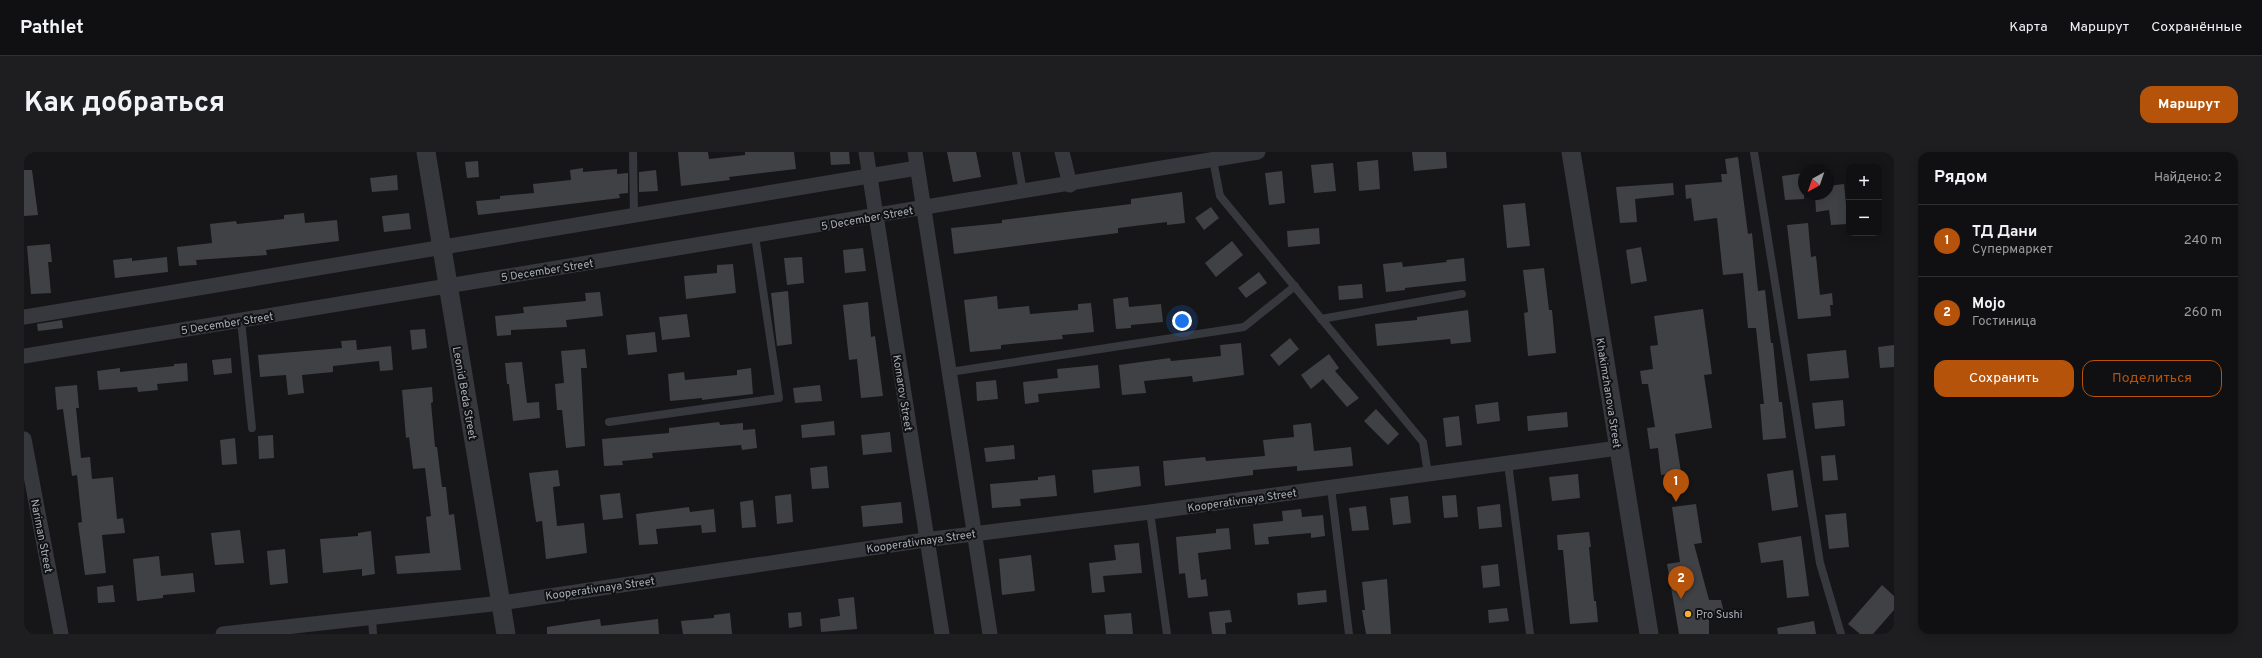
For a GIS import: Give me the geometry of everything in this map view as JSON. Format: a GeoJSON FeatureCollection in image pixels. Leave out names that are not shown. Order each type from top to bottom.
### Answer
{"type":"FeatureCollection","features":[{"type":"Feature","properties":{"kind":"street","name":"Leonid Beda Street"},"geometry":{"type":"LineString","coordinates":[[426,152],[447,287],[506,634]]}},
{"type":"Feature","properties":{"kind":"street","name":"Komarov Street"},"geometry":{"type":"LineString","coordinates":[[866,152],[942,634]]}},
{"type":"Feature","properties":{"kind":"street"},"geometry":{"type":"LineString","coordinates":[[915,152],[990,634]]}},
{"type":"Feature","properties":{"kind":"street"},"geometry":{"type":"LineString","coordinates":[[1062,152],[1070,185]]}},
{"type":"Feature","properties":{"kind":"street","name":"5 December Street"},"geometry":{"type":"LineString","coordinates":[[24,356],[1070,185],[1258,152]]}},
{"type":"Feature","properties":{"kind":"street","name":"Khakimzhanova Street"},"geometry":{"type":"LineString","coordinates":[[1570,152],[1650,634]]}},
{"type":"Feature","properties":{"kind":"street"},"geometry":{"type":"LineString","coordinates":[[24,317],[917,168]]}},
{"type":"Feature","properties":{"kind":"street","name":"Nariman Street"},"geometry":{"type":"LineString","coordinates":[[24,439],[61,634]]}},
{"type":"Feature","properties":{"kind":"street","name":"Kooperativnaya Street"},"geometry":{"type":"LineString","coordinates":[[223,634],[500,603],[975,533],[1150,512],[1618,448]]}},
{"type":"Feature","properties":{"kind":"lane"},"geometry":{"type":"LineString","coordinates":[[633,152],[634,215]]}},
{"type":"Feature","properties":{"kind":"lane"},"geometry":{"type":"LineString","coordinates":[[1016,152],[1023,192]]}},
{"type":"Feature","properties":{"kind":"lane"},"geometry":{"type":"LineString","coordinates":[[1754,152],[1820,562],[1841,634]]}},
{"type":"Feature","properties":{"kind":"lane"},"geometry":{"type":"LineString","coordinates":[[1213,160],[1220,196],[1423,442],[1428,474]]}},
{"type":"Feature","properties":{"kind":"lane"},"geometry":{"type":"LineString","coordinates":[[609,422],[779,398],[755,236]]}},
{"type":"Feature","properties":{"kind":"lane"},"geometry":{"type":"LineString","coordinates":[[950,372],[1244,327],[1295,286]]}},
{"type":"Feature","properties":{"kind":"lane"},"geometry":{"type":"LineString","coordinates":[[1321,318],[1462,294]]}},
{"type":"Feature","properties":{"kind":"lane"},"geometry":{"type":"LineString","coordinates":[[241,320],[252,428]]}},
{"type":"Feature","properties":{"kind":"lane"},"geometry":{"type":"LineString","coordinates":[[1508,463],[1530,634]]}},
{"type":"Feature","properties":{"kind":"lane"},"geometry":{"type":"LineString","coordinates":[[1331,488],[1349,634]]}},
{"type":"Feature","properties":{"kind":"lane"},"geometry":{"type":"LineString","coordinates":[[1150,512],[1167,634]]}},
{"type":"Feature","properties":{"kind":"lane"},"geometry":{"type":"LineString","coordinates":[[372,617],[373,634]]}},
{"type":"Feature","properties":{"kind":"building"},"geometry":{"type":"Polygon","coordinates":[[[678,152],[708,152],[709,159],[745,155],[745,152],[794,152],[796,169],[729,177],[730,180],[681,186],[678,152]]]}},
{"type":"Feature","properties":{"kind":"building"},"geometry":{"type":"Polygon","coordinates":[[[830,152],[849,152],[850,164],[831,165],[830,152]]]}},
{"type":"Feature","properties":{"kind":"building"},"geometry":{"type":"Polygon","coordinates":[[[947,152],[976,152],[981,177],[953,182],[947,152]]]}},
{"type":"Feature","properties":{"kind":"building"},"geometry":{"type":"Polygon","coordinates":[[[1412,152],[1446,152],[1447,168],[1414,171],[1412,152]]]}},
{"type":"Feature","properties":{"kind":"building"},"geometry":{"type":"Polygon","coordinates":[[[1738,157],[1748,234],[1752,233],[1758,291],[1765,290],[1771,343],[1773,343],[1779,402],[1782,402],[1786,438],[1763,440],[1760,404],[1764,404],[1756,328],[1748,328],[1743,273],[1723,275],[1717,218],[1694,221],[1691,198],[1686,199],[1685,185],[1722,182],[1721,174],[1727,174],[1725,159],[1738,157]]]}},
{"type":"Feature","properties":{"kind":"building"},"geometry":{"type":"Polygon","coordinates":[[[1378,160],[1380,189],[1359,191],[1357,162],[1378,160]]]}},
{"type":"Feature","properties":{"kind":"building"},"geometry":{"type":"Polygon","coordinates":[[[478,161],[479,177],[467,178],[465,162],[478,161]]]}},
{"type":"Feature","properties":{"kind":"building"},"geometry":{"type":"Polygon","coordinates":[[[1333,163],[1336,191],[1314,193],[1311,165],[1333,163]]]}},
{"type":"Feature","properties":{"kind":"building"},"geometry":{"type":"Polygon","coordinates":[[[583,168],[583,172],[617,169],[617,174],[628,173],[628,193],[619,194],[620,198],[478,215],[476,201],[500,199],[500,196],[534,193],[533,184],[571,180],[570,170],[583,168]]]}},
{"type":"Feature","properties":{"kind":"building"},"geometry":{"type":"Polygon","coordinates":[[[24,170],[32,170],[38,215],[24,216],[24,170]]]}},
{"type":"Feature","properties":{"kind":"building"},"geometry":{"type":"Polygon","coordinates":[[[656,170],[658,191],[639,192],[639,172],[656,170]]]}},
{"type":"Feature","properties":{"kind":"building"},"geometry":{"type":"Polygon","coordinates":[[[1282,171],[1285,203],[1269,205],[1265,173],[1282,171]]]}},
{"type":"Feature","properties":{"kind":"building"},"geometry":{"type":"Polygon","coordinates":[[[1798,174],[1798,199],[1785,200],[1782,176],[1798,174]]]}},
{"type":"Feature","properties":{"kind":"building"},"geometry":{"type":"Polygon","coordinates":[[[397,175],[398,190],[372,192],[370,178],[397,175]]]}},
{"type":"Feature","properties":{"kind":"building"},"geometry":{"type":"Polygon","coordinates":[[[1673,183],[1674,195],[1635,199],[1637,222],[1620,223],[1616,187],[1673,183]]]}},
{"type":"Feature","properties":{"kind":"building"},"geometry":{"type":"Polygon","coordinates":[[[1844,184],[1846,224],[1831,225],[1829,210],[1816,212],[1815,200],[1834,200],[1834,185],[1844,184]]]}},
{"type":"Feature","properties":{"kind":"building"},"geometry":{"type":"Polygon","coordinates":[[[1182,192],[1185,223],[1167,225],[1167,222],[1118,228],[1118,233],[954,254],[951,228],[1002,223],[1002,220],[1131,204],[1131,199],[1182,192]]]}},
{"type":"Feature","properties":{"kind":"building"},"geometry":{"type":"Polygon","coordinates":[[[1525,203],[1530,246],[1507,248],[1503,205],[1525,203]]]}},
{"type":"Feature","properties":{"kind":"building"},"geometry":{"type":"Polygon","coordinates":[[[1211,207],[1219,218],[1204,230],[1195,218],[1211,207]]]}},
{"type":"Feature","properties":{"kind":"building"},"geometry":{"type":"Polygon","coordinates":[[[304,213],[305,223],[337,220],[339,241],[266,250],[267,255],[196,260],[197,265],[179,266],[177,247],[212,243],[210,224],[236,221],[237,224],[284,219],[284,215],[304,213]]]}},
{"type":"Feature","properties":{"kind":"building"},"geometry":{"type":"Polygon","coordinates":[[[409,213],[411,229],[384,232],[382,216],[409,213]]]}},
{"type":"Feature","properties":{"kind":"building"},"geometry":{"type":"Polygon","coordinates":[[[1808,223],[1811,257],[1816,256],[1820,295],[1832,293],[1833,305],[1830,305],[1831,316],[1798,319],[1787,225],[1808,223]]]}},
{"type":"Feature","properties":{"kind":"building"},"geometry":{"type":"Polygon","coordinates":[[[1319,228],[1320,244],[1288,247],[1287,231],[1319,228]]]}},
{"type":"Feature","properties":{"kind":"building"},"geometry":{"type":"Polygon","coordinates":[[[1232,241],[1243,255],[1216,277],[1205,263],[1232,241]]]}},
{"type":"Feature","properties":{"kind":"building"},"geometry":{"type":"Polygon","coordinates":[[[50,244],[52,262],[48,262],[51,293],[31,294],[27,246],[50,244]]]}},
{"type":"Feature","properties":{"kind":"building"},"geometry":{"type":"Polygon","coordinates":[[[1641,247],[1647,281],[1631,284],[1626,250],[1641,247]]]}},
{"type":"Feature","properties":{"kind":"building"},"geometry":{"type":"Polygon","coordinates":[[[863,248],[866,271],[845,273],[843,250],[863,248]]]}},
{"type":"Feature","properties":{"kind":"building"},"geometry":{"type":"Polygon","coordinates":[[[167,257],[168,272],[115,278],[113,260],[132,258],[132,261],[167,257]]]}},
{"type":"Feature","properties":{"kind":"building"},"geometry":{"type":"Polygon","coordinates":[[[802,257],[804,283],[787,285],[784,258],[802,257]]]}},
{"type":"Feature","properties":{"kind":"building"},"geometry":{"type":"Polygon","coordinates":[[[1464,258],[1466,281],[1405,288],[1405,290],[1386,292],[1383,264],[1402,262],[1403,267],[1447,262],[1446,260],[1464,258]]]}},
{"type":"Feature","properties":{"kind":"building"},"geometry":{"type":"Polygon","coordinates":[[[733,264],[736,293],[686,299],[684,276],[717,273],[717,265],[733,264]]]}},
{"type":"Feature","properties":{"kind":"building"},"geometry":{"type":"Polygon","coordinates":[[[1544,268],[1549,310],[1552,310],[1556,353],[1528,356],[1524,313],[1528,312],[1523,270],[1544,268]]]}},
{"type":"Feature","properties":{"kind":"building"},"geometry":{"type":"Polygon","coordinates":[[[1259,272],[1267,283],[1246,298],[1238,288],[1259,272]]]}},
{"type":"Feature","properties":{"kind":"building"},"geometry":{"type":"Polygon","coordinates":[[[1362,284],[1363,298],[1339,300],[1338,286],[1362,284]]]}},
{"type":"Feature","properties":{"kind":"building"},"geometry":{"type":"Polygon","coordinates":[[[788,291],[792,344],[777,346],[771,293],[788,291]]]}},
{"type":"Feature","properties":{"kind":"building"},"geometry":{"type":"Polygon","coordinates":[[[600,292],[603,316],[566,320],[567,327],[511,330],[511,335],[497,336],[495,316],[524,313],[523,307],[586,301],[585,293],[600,292]]]}},
{"type":"Feature","properties":{"kind":"building"},"geometry":{"type":"Polygon","coordinates":[[[997,296],[998,309],[1029,306],[1030,314],[1078,310],[1078,304],[1091,303],[1094,332],[1062,335],[1063,339],[1001,345],[1001,349],[970,352],[964,300],[997,296]]]}},
{"type":"Feature","properties":{"kind":"building"},"geometry":{"type":"Polygon","coordinates":[[[1128,297],[1129,307],[1161,304],[1163,322],[1131,325],[1131,328],[1116,329],[1113,299],[1128,297]]]}},
{"type":"Feature","properties":{"kind":"building"},"geometry":{"type":"Polygon","coordinates":[[[868,302],[871,337],[875,336],[883,396],[861,398],[857,359],[849,360],[843,305],[868,302]]]}},
{"type":"Feature","properties":{"kind":"building"},"geometry":{"type":"Polygon","coordinates":[[[1703,309],[1712,374],[1704,375],[1712,428],[1675,434],[1681,472],[1661,475],[1658,448],[1650,449],[1647,428],[1655,427],[1648,384],[1642,384],[1640,371],[1653,369],[1650,346],[1658,345],[1654,316],[1703,309]]]}},
{"type":"Feature","properties":{"kind":"building"},"geometry":{"type":"Polygon","coordinates":[[[1468,310],[1471,342],[1451,344],[1450,339],[1377,346],[1375,324],[1417,320],[1417,317],[1468,310]]]}},
{"type":"Feature","properties":{"kind":"building"},"geometry":{"type":"Polygon","coordinates":[[[687,314],[690,337],[662,340],[659,317],[687,314]]]}},
{"type":"Feature","properties":{"kind":"building"},"geometry":{"type":"Polygon","coordinates":[[[62,320],[63,328],[38,331],[37,324],[62,320]]]}},
{"type":"Feature","properties":{"kind":"building"},"geometry":{"type":"Polygon","coordinates":[[[425,329],[427,348],[412,350],[410,330],[425,329]]]}},
{"type":"Feature","properties":{"kind":"building"},"geometry":{"type":"Polygon","coordinates":[[[655,332],[657,352],[628,355],[626,335],[655,332]]]}},
{"type":"Feature","properties":{"kind":"building"},"geometry":{"type":"Polygon","coordinates":[[[1290,338],[1299,349],[1279,366],[1270,355],[1290,338]]]}},
{"type":"Feature","properties":{"kind":"building"},"geometry":{"type":"Polygon","coordinates":[[[356,340],[357,350],[391,346],[393,370],[380,371],[379,361],[333,366],[333,372],[302,375],[304,393],[288,395],[286,375],[260,377],[258,355],[342,348],[341,341],[356,340]]]}},
{"type":"Feature","properties":{"kind":"building"},"geometry":{"type":"Polygon","coordinates":[[[1241,343],[1244,375],[1193,382],[1192,376],[1144,381],[1146,393],[1122,395],[1119,365],[1170,358],[1171,361],[1221,356],[1220,345],[1241,343]]]}},
{"type":"Feature","properties":{"kind":"building"},"geometry":{"type":"Polygon","coordinates":[[[1894,345],[1894,367],[1880,368],[1878,347],[1894,345]]]}},
{"type":"Feature","properties":{"kind":"building"},"geometry":{"type":"Polygon","coordinates":[[[585,349],[587,368],[581,368],[585,446],[566,448],[562,410],[557,410],[555,384],[564,383],[561,351],[585,349]]]}},
{"type":"Feature","properties":{"kind":"building"},"geometry":{"type":"Polygon","coordinates":[[[1846,350],[1849,378],[1810,381],[1807,354],[1846,350]]]}},
{"type":"Feature","properties":{"kind":"building"},"geometry":{"type":"Polygon","coordinates":[[[1329,354],[1339,368],[1335,371],[1359,398],[1347,407],[1323,379],[1311,389],[1301,375],[1329,354]]]}},
{"type":"Feature","properties":{"kind":"building"},"geometry":{"type":"Polygon","coordinates":[[[231,358],[232,373],[214,375],[212,360],[231,358]]]}},
{"type":"Feature","properties":{"kind":"building"},"geometry":{"type":"Polygon","coordinates":[[[522,362],[527,403],[539,402],[540,418],[513,421],[505,363],[522,362]]]}},
{"type":"Feature","properties":{"kind":"building"},"geometry":{"type":"Polygon","coordinates":[[[187,363],[188,381],[157,384],[158,390],[138,392],[137,387],[99,390],[97,371],[120,368],[120,372],[174,366],[174,364],[187,363]]]}},
{"type":"Feature","properties":{"kind":"building"},"geometry":{"type":"Polygon","coordinates":[[[1098,365],[1100,388],[1038,394],[1039,402],[1025,404],[1023,382],[1058,378],[1057,369],[1098,365]]]}},
{"type":"Feature","properties":{"kind":"building"},"geometry":{"type":"Polygon","coordinates":[[[751,368],[753,394],[702,400],[702,398],[670,401],[668,374],[684,372],[685,380],[737,375],[737,370],[751,368]]]}},
{"type":"Feature","properties":{"kind":"building"},"geometry":{"type":"Polygon","coordinates":[[[996,380],[998,399],[977,401],[976,382],[996,380]]]}},
{"type":"Feature","properties":{"kind":"building"},"geometry":{"type":"Polygon","coordinates":[[[77,385],[79,408],[76,408],[81,458],[90,457],[92,479],[113,477],[117,519],[123,518],[125,533],[102,535],[106,573],[85,575],[78,523],[82,522],[77,475],[72,476],[63,409],[57,410],[55,387],[77,385]]]}},
{"type":"Feature","properties":{"kind":"building"},"geometry":{"type":"Polygon","coordinates":[[[820,385],[822,401],[795,403],[793,388],[820,385]]]}},
{"type":"Feature","properties":{"kind":"building"},"geometry":{"type":"Polygon","coordinates":[[[432,387],[433,402],[431,403],[435,447],[437,447],[442,487],[446,487],[449,515],[454,514],[461,570],[397,574],[395,556],[430,553],[426,517],[431,516],[425,468],[413,469],[409,437],[406,438],[402,390],[432,387]]]}},
{"type":"Feature","properties":{"kind":"building"},"geometry":{"type":"Polygon","coordinates":[[[1843,400],[1845,426],[1815,429],[1812,403],[1843,400]]]}},
{"type":"Feature","properties":{"kind":"building"},"geometry":{"type":"Polygon","coordinates":[[[1498,402],[1500,421],[1477,424],[1475,405],[1498,402]]]}},
{"type":"Feature","properties":{"kind":"building"},"geometry":{"type":"Polygon","coordinates":[[[1376,409],[1399,434],[1388,445],[1364,421],[1376,409]]]}},
{"type":"Feature","properties":{"kind":"building"},"geometry":{"type":"Polygon","coordinates":[[[1567,412],[1568,427],[1528,431],[1527,416],[1567,412]]]}},
{"type":"Feature","properties":{"kind":"building"},"geometry":{"type":"Polygon","coordinates":[[[1459,416],[1462,445],[1446,447],[1443,418],[1459,416]]]}},
{"type":"Feature","properties":{"kind":"building"},"geometry":{"type":"Polygon","coordinates":[[[834,421],[835,435],[802,438],[801,425],[834,421]]]}},
{"type":"Feature","properties":{"kind":"building"},"geometry":{"type":"Polygon","coordinates":[[[719,422],[720,425],[743,423],[743,430],[755,429],[757,448],[742,450],[741,445],[652,453],[653,458],[622,461],[623,465],[604,466],[602,439],[669,433],[669,428],[719,422]]]}},
{"type":"Feature","properties":{"kind":"building"},"geometry":{"type":"Polygon","coordinates":[[[1311,423],[1314,451],[1351,447],[1353,466],[1297,471],[1297,466],[1253,470],[1253,475],[1165,486],[1163,461],[1205,457],[1206,461],[1265,456],[1263,440],[1294,437],[1293,425],[1311,423]]]}},
{"type":"Feature","properties":{"kind":"building"},"geometry":{"type":"Polygon","coordinates":[[[890,432],[892,452],[863,455],[861,435],[890,432]]]}},
{"type":"Feature","properties":{"kind":"building"},"geometry":{"type":"Polygon","coordinates":[[[273,435],[274,458],[259,459],[258,436],[273,435]]]}},
{"type":"Feature","properties":{"kind":"building"},"geometry":{"type":"Polygon","coordinates":[[[235,438],[237,464],[222,465],[220,440],[235,438]]]}},
{"type":"Feature","properties":{"kind":"building"},"geometry":{"type":"Polygon","coordinates":[[[1014,445],[1015,459],[986,462],[984,448],[1014,445]]]}},
{"type":"Feature","properties":{"kind":"building"},"geometry":{"type":"Polygon","coordinates":[[[1835,455],[1838,480],[1823,481],[1821,456],[1835,455]]]}},
{"type":"Feature","properties":{"kind":"building"},"geometry":{"type":"Polygon","coordinates":[[[827,466],[829,488],[812,489],[810,468],[827,466]]]}},
{"type":"Feature","properties":{"kind":"building"},"geometry":{"type":"Polygon","coordinates":[[[1139,466],[1141,486],[1094,493],[1092,470],[1139,466]]]}},
{"type":"Feature","properties":{"kind":"building"},"geometry":{"type":"Polygon","coordinates":[[[558,470],[560,486],[553,487],[557,526],[584,523],[587,553],[546,559],[542,521],[536,522],[529,473],[558,470]]]}},
{"type":"Feature","properties":{"kind":"building"},"geometry":{"type":"Polygon","coordinates":[[[1793,470],[1798,507],[1772,511],[1767,474],[1793,470]]]}},
{"type":"Feature","properties":{"kind":"building"},"geometry":{"type":"Polygon","coordinates":[[[1578,474],[1580,498],[1552,501],[1549,477],[1578,474]]]}},
{"type":"Feature","properties":{"kind":"building"},"geometry":{"type":"Polygon","coordinates":[[[1055,475],[1057,496],[1020,499],[1021,506],[992,508],[990,484],[1038,480],[1038,477],[1055,475]]]}},
{"type":"Feature","properties":{"kind":"building"},"geometry":{"type":"Polygon","coordinates":[[[620,493],[623,518],[603,520],[600,495],[620,493]]]}},
{"type":"Feature","properties":{"kind":"building"},"geometry":{"type":"Polygon","coordinates":[[[791,494],[793,522],[777,524],[775,496],[791,494]]]}},
{"type":"Feature","properties":{"kind":"building"},"geometry":{"type":"Polygon","coordinates":[[[1456,495],[1458,517],[1444,518],[1442,496],[1456,495]]]}},
{"type":"Feature","properties":{"kind":"building"},"geometry":{"type":"Polygon","coordinates":[[[1408,496],[1411,523],[1393,525],[1390,498],[1408,496]]]}},
{"type":"Feature","properties":{"kind":"building"},"geometry":{"type":"Polygon","coordinates":[[[753,500],[756,527],[742,528],[740,502],[753,500]]]}},
{"type":"Feature","properties":{"kind":"building"},"geometry":{"type":"Polygon","coordinates":[[[901,502],[903,523],[863,527],[861,506],[901,502]]]}},
{"type":"Feature","properties":{"kind":"building"},"geometry":{"type":"Polygon","coordinates":[[[1500,504],[1502,527],[1479,529],[1477,507],[1500,504]]]}},
{"type":"Feature","properties":{"kind":"building"},"geometry":{"type":"Polygon","coordinates":[[[1696,504],[1702,543],[1694,544],[1709,600],[1721,600],[1724,613],[1709,616],[1709,634],[1679,634],[1667,564],[1680,562],[1672,507],[1696,504]]]}},
{"type":"Feature","properties":{"kind":"building"},"geometry":{"type":"Polygon","coordinates":[[[1366,506],[1369,530],[1352,531],[1349,508],[1366,506]]]}},
{"type":"Feature","properties":{"kind":"building"},"geometry":{"type":"Polygon","coordinates":[[[689,507],[690,512],[714,509],[716,532],[702,533],[701,525],[656,529],[658,544],[639,545],[636,514],[689,507]]]}},
{"type":"Feature","properties":{"kind":"building"},"geometry":{"type":"Polygon","coordinates":[[[1301,509],[1302,517],[1323,515],[1325,536],[1311,538],[1311,533],[1268,537],[1269,544],[1255,545],[1253,524],[1283,521],[1282,511],[1301,509]]]}},
{"type":"Feature","properties":{"kind":"building"},"geometry":{"type":"Polygon","coordinates":[[[1846,513],[1849,547],[1829,549],[1825,515],[1846,513]]]}},
{"type":"Feature","properties":{"kind":"building"},"geometry":{"type":"Polygon","coordinates":[[[1229,528],[1231,549],[1198,553],[1201,580],[1206,579],[1208,596],[1188,598],[1185,573],[1179,574],[1176,537],[1216,533],[1216,529],[1229,528]]]}},
{"type":"Feature","properties":{"kind":"building"},"geometry":{"type":"Polygon","coordinates":[[[240,530],[244,563],[215,565],[211,533],[240,530]]]}},
{"type":"Feature","properties":{"kind":"building"},"geometry":{"type":"Polygon","coordinates":[[[371,531],[375,574],[362,576],[362,569],[323,573],[320,539],[358,536],[358,533],[371,531]]]}},
{"type":"Feature","properties":{"kind":"building"},"geometry":{"type":"Polygon","coordinates":[[[1589,532],[1594,601],[1596,601],[1598,622],[1570,624],[1563,550],[1558,550],[1557,535],[1589,532]]]}},
{"type":"Feature","properties":{"kind":"building"},"geometry":{"type":"Polygon","coordinates":[[[1801,536],[1809,596],[1787,598],[1783,560],[1761,563],[1758,543],[1801,536]]]}},
{"type":"Feature","properties":{"kind":"building"},"geometry":{"type":"Polygon","coordinates":[[[1139,543],[1142,573],[1103,576],[1105,592],[1092,593],[1089,563],[1116,560],[1114,545],[1139,543]]]}},
{"type":"Feature","properties":{"kind":"building"},"geometry":{"type":"Polygon","coordinates":[[[285,549],[288,583],[270,585],[267,551],[285,549]]]}},
{"type":"Feature","properties":{"kind":"building"},"geometry":{"type":"Polygon","coordinates":[[[1031,555],[1035,591],[1002,595],[999,559],[1031,555]]]}},
{"type":"Feature","properties":{"kind":"building"},"geometry":{"type":"Polygon","coordinates":[[[159,556],[161,576],[193,573],[195,592],[163,595],[163,598],[137,601],[133,559],[159,556]]]}},
{"type":"Feature","properties":{"kind":"building"},"geometry":{"type":"Polygon","coordinates":[[[1498,564],[1500,586],[1483,588],[1481,566],[1498,564]]]}},
{"type":"Feature","properties":{"kind":"building"},"geometry":{"type":"Polygon","coordinates":[[[1387,579],[1391,634],[1366,634],[1362,610],[1365,610],[1362,582],[1387,579]]]}},
{"type":"Feature","properties":{"kind":"building"},"geometry":{"type":"Polygon","coordinates":[[[113,585],[115,602],[98,603],[97,587],[113,585]]]}},
{"type":"Feature","properties":{"kind":"building"},"geometry":{"type":"Polygon","coordinates":[[[1882,585],[1894,596],[1894,610],[1873,634],[1860,634],[1848,624],[1882,585]]]}},
{"type":"Feature","properties":{"kind":"building"},"geometry":{"type":"Polygon","coordinates":[[[1326,590],[1327,602],[1298,605],[1297,593],[1326,590]]]}},
{"type":"Feature","properties":{"kind":"building"},"geometry":{"type":"Polygon","coordinates":[[[854,597],[857,629],[821,632],[820,619],[840,616],[838,599],[854,597]]]}},
{"type":"Feature","properties":{"kind":"building"},"geometry":{"type":"Polygon","coordinates":[[[1507,608],[1509,621],[1489,623],[1488,610],[1507,608]]]}},
{"type":"Feature","properties":{"kind":"building"},"geometry":{"type":"Polygon","coordinates":[[[1230,610],[1232,622],[1225,623],[1226,634],[1212,634],[1209,612],[1230,610]]]}},
{"type":"Feature","properties":{"kind":"building"},"geometry":{"type":"Polygon","coordinates":[[[801,612],[802,626],[789,628],[788,613],[801,612]]]}},
{"type":"Feature","properties":{"kind":"building"},"geometry":{"type":"Polygon","coordinates":[[[730,613],[732,634],[683,634],[681,621],[714,618],[714,615],[730,613]]]}},
{"type":"Feature","properties":{"kind":"building"},"geometry":{"type":"Polygon","coordinates":[[[1131,613],[1133,634],[1106,634],[1104,615],[1131,613]]]}},
{"type":"Feature","properties":{"kind":"building"},"geometry":{"type":"Polygon","coordinates":[[[600,619],[601,626],[658,619],[659,634],[547,634],[547,627],[600,619]]]}},
{"type":"Feature","properties":{"kind":"building"},"geometry":{"type":"Polygon","coordinates":[[[1814,621],[1816,634],[1778,634],[1777,628],[1814,621]]]}},
{"type":"Feature","properties":{"kind":"place","name":"ТД Дани"},"geometry":{"type":"Point","coordinates":[1676,502]}},
{"type":"Feature","properties":{"kind":"place","name":"Mojo"},"geometry":{"type":"Point","coordinates":[1681,599]}},
{"type":"Feature","properties":{"kind":"place","name":"Pro Sushi"},"geometry":{"type":"Point","coordinates":[1688,614]}}]}
